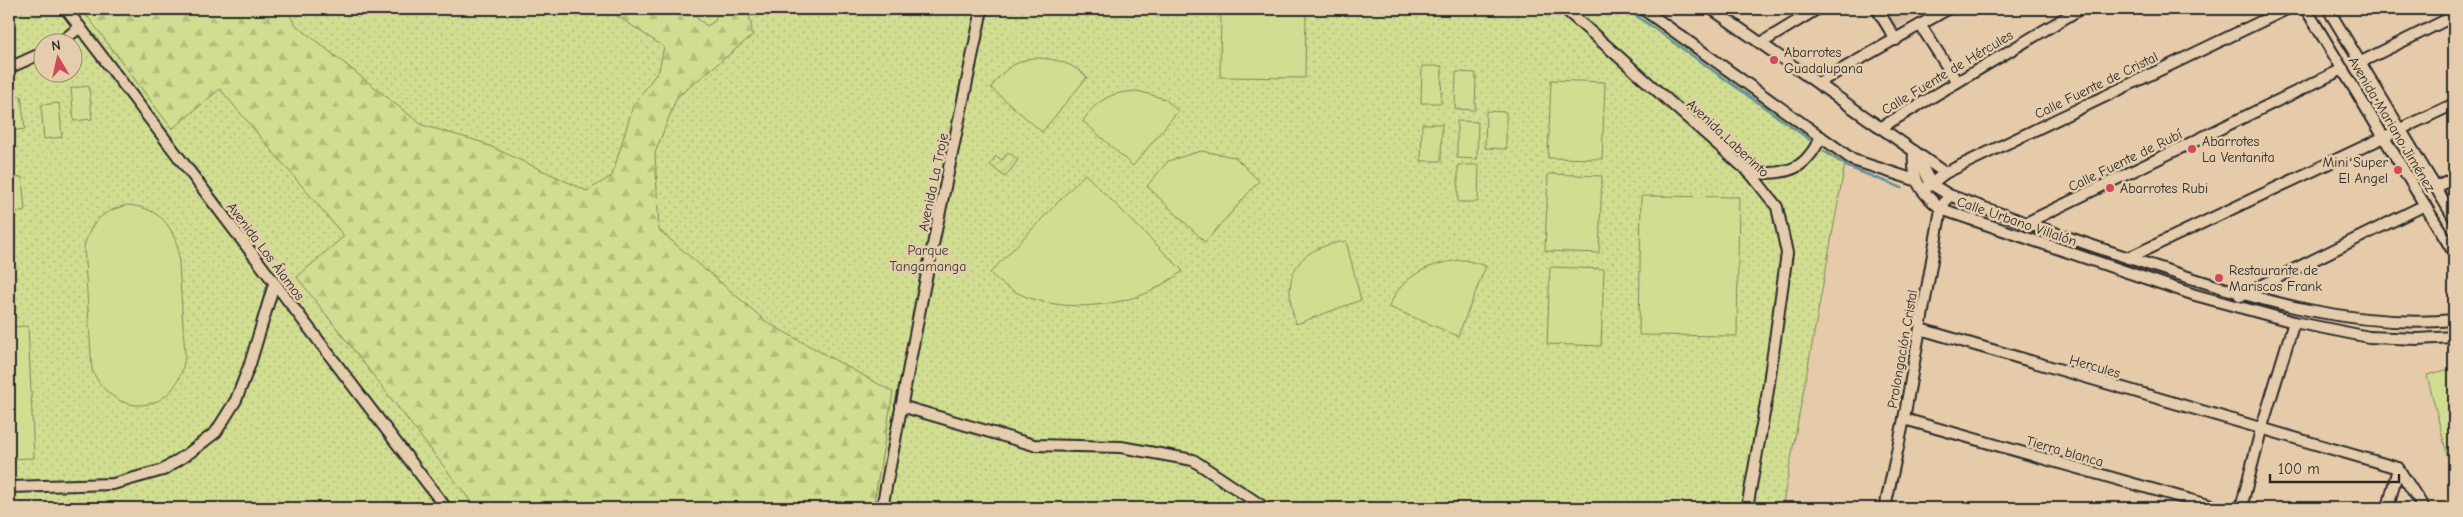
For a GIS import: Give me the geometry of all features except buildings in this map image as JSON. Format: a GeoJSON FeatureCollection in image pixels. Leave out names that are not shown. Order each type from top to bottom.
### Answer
{"type":"FeatureCollection","features":[{"type":"Feature","properties":{"kind":"street","name":"Avenida Los Álamos"},"geometry":{"type":"LineString","coordinates":[[66,9],[446,508]]}},
{"type":"Feature","properties":{"kind":"street","name":"Avenida La Troje"},"geometry":{"type":"LineString","coordinates":[[882,508],[982,9]]}},
{"type":"Feature","properties":{"kind":"street","name":"Avenida Laberinto"},"geometry":{"type":"LineString","coordinates":[[1565,9],[1751,174],[1777,207],[1787,253],[1767,397],[1747,508]]}},
{"type":"Feature","properties":{"kind":"street"},"geometry":{"type":"LineString","coordinates":[[1643,9],[1853,160],[1916,180]]}},
{"type":"Feature","properties":{"kind":"street"},"geometry":{"type":"LineString","coordinates":[[1712,9],[1945,173]]}},
{"type":"Feature","properties":{"kind":"street"},"geometry":{"type":"LineString","coordinates":[[1761,43],[1817,9]]}},
{"type":"Feature","properties":{"kind":"street"},"geometry":{"type":"LineString","coordinates":[[1876,9],[1896,40]]}},
{"type":"Feature","properties":{"kind":"street"},"geometry":{"type":"LineString","coordinates":[[1818,83],[1948,9]]}},
{"type":"Feature","properties":{"kind":"street","name":"Calle Fuente de Hércules"},"geometry":{"type":"LineString","coordinates":[[1880,128],[2080,9]]}},
{"type":"Feature","properties":{"kind":"street","name":"Calle Fuente de Cristal"},"geometry":{"type":"LineString","coordinates":[[1921,191],[1945,173],[2286,9]]}},
{"type":"Feature","properties":{"kind":"street","name":"Avenida Mariano Jiménez"},"geometry":{"type":"LineString","coordinates":[[2306,9],[2454,253]]}},
{"type":"Feature","properties":{"kind":"street","name":"Avenida Mariano Jiménez"},"geometry":{"type":"LineString","coordinates":[[2328,9],[2361,62],[2399,130],[2454,218]]}},
{"type":"Feature","properties":{"kind":"street"},"geometry":{"type":"LineString","coordinates":[[2361,62],[2454,16]]}},
{"type":"Feature","properties":{"kind":"street"},"geometry":{"type":"LineString","coordinates":[[1921,26],[1957,82]]}},
{"type":"Feature","properties":{"kind":"street"},"geometry":{"type":"LineString","coordinates":[[74,32],[80,27]]}},
{"type":"Feature","properties":{"kind":"street"},"geometry":{"type":"LineString","coordinates":[[9,68],[32,58]]}},
{"type":"Feature","properties":{"kind":"street","name":"Calle Fuente de Rubí"},"geometry":{"type":"LineString","coordinates":[[2026,223],[2343,69]]}},
{"type":"Feature","properties":{"kind":"street"},"geometry":{"type":"LineString","coordinates":[[2128,258],[2454,104]]}},
{"type":"Feature","properties":{"kind":"street"},"geometry":{"type":"LineString","coordinates":[[1751,174],[1797,168],[1806,163],[1821,137]]}},
{"type":"Feature","properties":{"kind":"street","name":"Calle Urbano Villalón"},"geometry":{"type":"LineString","coordinates":[[1914,151],[1916,180],[1921,191],[1941,210],[2195,295],[2294,322],[2369,337],[2418,339],[2454,337]]}},
{"type":"Feature","properties":{"kind":"street","name":"Calle Urbano Villalón"},"geometry":{"type":"LineString","coordinates":[[1914,151],[1931,184],[1948,195],[2128,258],[2241,294],[2337,316],[2388,322],[2454,320]]}},
{"type":"Feature","properties":{"kind":"street"},"geometry":{"type":"LineString","coordinates":[[2436,187],[2454,179]]}},
{"type":"Feature","properties":{"kind":"street","name":"Prolongación Cristal"},"geometry":{"type":"LineString","coordinates":[[1884,508],[1904,419],[1941,210],[1948,195]]}},
{"type":"Feature","properties":{"kind":"street"},"geometry":{"type":"LineString","coordinates":[[2235,305],[2241,294],[2425,205]]}},
{"type":"Feature","properties":{"kind":"street"},"geometry":{"type":"LineString","coordinates":[[9,487],[113,484],[164,470],[189,453],[216,432],[236,400],[250,364],[274,284]]}},
{"type":"Feature","properties":{"kind":"street"},"geometry":{"type":"LineString","coordinates":[[2241,508],[2261,430],[2294,322]]}},
{"type":"Feature","properties":{"kind":"street","name":"Hercules"},"geometry":{"type":"LineString","coordinates":[[1920,329],[2261,430],[2398,468]]}},
{"type":"Feature","properties":{"kind":"street"},"geometry":{"type":"LineString","coordinates":[[901,406],[1034,445],[1121,447],[1193,460],[1265,508]]}},
{"type":"Feature","properties":{"kind":"street","name":"Tierra blanca"},"geometry":{"type":"LineString","coordinates":[[1904,419],[2219,508]]}},
{"type":"Feature","properties":{"kind":"street"},"geometry":{"type":"LineString","coordinates":[[2388,508],[2398,468]]}},
{"type":"Feature","properties":{"kind":"street"},"geometry":{"type":"LineString","coordinates":[[2398,468],[2424,508]]}},
{"type":"Feature","properties":{"kind":"shaded area"},"geometry":{"type":"Polygon","coordinates":[[[1885,9],[1928,9],[1897,28],[1885,9]]]}},
{"type":"Feature","properties":{"kind":"green space","name":"Parque Tangamanga"},"geometry":{"type":"Polygon","coordinates":[[[9,9],[1648,9],[1848,148],[1782,508],[9,508],[9,9]]]}},
{"type":"Feature","properties":{"kind":"green space"},"geometry":{"type":"Polygon","coordinates":[[[82,9],[286,9],[296,25],[422,125],[481,142],[587,191],[612,176],[633,106],[659,70],[664,47],[607,9],[685,9],[707,26],[715,21],[718,9],[748,9],[753,35],[677,97],[655,153],[659,230],[768,323],[893,392],[873,508],[476,508],[297,277],[344,236],[220,89],[172,129],[82,9]]]}},
{"type":"Feature","properties":{"kind":"green space"},"geometry":{"type":"Polygon","coordinates":[[[1221,9],[1306,9],[1305,78],[1220,77],[1221,9]]]}},
{"type":"Feature","properties":{"kind":"green space"},"geometry":{"type":"Polygon","coordinates":[[[1032,58],[1068,64],[1087,77],[1042,132],[991,88],[1008,68],[1032,58]]]}},
{"type":"Feature","properties":{"kind":"green space"},"geometry":{"type":"Polygon","coordinates":[[[1422,66],[1442,66],[1441,103],[1421,103],[1422,66]]]}},
{"type":"Feature","properties":{"kind":"green space"},"geometry":{"type":"Polygon","coordinates":[[[1456,72],[1476,73],[1475,110],[1455,109],[1456,72]]]}},
{"type":"Feature","properties":{"kind":"green space"},"geometry":{"type":"Polygon","coordinates":[[[1551,80],[1605,82],[1602,159],[1548,158],[1551,80]]]}},
{"type":"Feature","properties":{"kind":"green space"},"geometry":{"type":"Polygon","coordinates":[[[89,86],[92,119],[74,121],[71,88],[89,86]]]}},
{"type":"Feature","properties":{"kind":"green space"},"geometry":{"type":"Polygon","coordinates":[[[1138,91],[1165,99],[1178,111],[1133,166],[1083,121],[1094,107],[1106,98],[1120,93],[1138,91]]]}},
{"type":"Feature","properties":{"kind":"green space"},"geometry":{"type":"Polygon","coordinates":[[[21,96],[25,129],[9,131],[9,97],[21,96]]]}},
{"type":"Feature","properties":{"kind":"green space"},"geometry":{"type":"Polygon","coordinates":[[[59,103],[62,137],[44,139],[41,105],[59,103]]]}},
{"type":"Feature","properties":{"kind":"green space"},"geometry":{"type":"Polygon","coordinates":[[[1486,111],[1506,112],[1506,149],[1485,148],[1486,111]]]}},
{"type":"Feature","properties":{"kind":"green space"},"geometry":{"type":"Polygon","coordinates":[[[1457,121],[1478,122],[1477,159],[1457,158],[1457,121]]]}},
{"type":"Feature","properties":{"kind":"green space"},"geometry":{"type":"Polygon","coordinates":[[[1422,124],[1442,124],[1441,161],[1421,161],[1422,124]]]}},
{"type":"Feature","properties":{"kind":"green space"},"geometry":{"type":"Polygon","coordinates":[[[1201,151],[1235,157],[1259,181],[1205,242],[1147,186],[1168,161],[1201,151]]]}},
{"type":"Feature","properties":{"kind":"green space"},"geometry":{"type":"Polygon","coordinates":[[[1008,152],[1018,160],[1005,177],[990,165],[996,156],[1002,160],[1008,152]]]}},
{"type":"Feature","properties":{"kind":"green space"},"geometry":{"type":"Polygon","coordinates":[[[1458,165],[1479,165],[1478,202],[1458,202],[1458,165]]]}},
{"type":"Feature","properties":{"kind":"green space"},"geometry":{"type":"Polygon","coordinates":[[[1085,174],[1183,271],[1147,293],[1108,304],[1086,306],[1044,302],[1024,296],[1006,286],[990,273],[1085,174]]]}},
{"type":"Feature","properties":{"kind":"green space"},"geometry":{"type":"Polygon","coordinates":[[[1548,174],[1602,176],[1599,253],[1545,251],[1548,174]]]}},
{"type":"Feature","properties":{"kind":"green space"},"geometry":{"type":"Polygon","coordinates":[[[22,177],[25,211],[9,213],[9,179],[22,177]]]}},
{"type":"Feature","properties":{"kind":"green space"},"geometry":{"type":"Polygon","coordinates":[[[1641,196],[1739,197],[1737,336],[1639,335],[1641,196]]]}},
{"type":"Feature","properties":{"kind":"green space"},"geometry":{"type":"Polygon","coordinates":[[[127,205],[146,209],[160,217],[171,231],[178,249],[185,355],[181,375],[172,390],[160,400],[146,404],[131,404],[116,398],[103,387],[92,370],[84,247],[90,230],[98,219],[110,211],[127,205]]]}},
{"type":"Feature","properties":{"kind":"green space"},"geometry":{"type":"Polygon","coordinates":[[[1346,241],[1361,300],[1296,324],[1290,292],[1296,267],[1315,250],[1346,241]]]}},
{"type":"Feature","properties":{"kind":"green space"},"geometry":{"type":"Polygon","coordinates":[[[1465,260],[1486,266],[1458,336],[1389,307],[1401,286],[1410,278],[1441,263],[1465,260]]]}},
{"type":"Feature","properties":{"kind":"green space"},"geometry":{"type":"Polygon","coordinates":[[[1550,267],[1604,269],[1601,346],[1547,344],[1550,267]]]}},
{"type":"Feature","properties":{"kind":"green space"},"geometry":{"type":"Polygon","coordinates":[[[28,326],[34,458],[9,459],[9,327],[28,326]]]}},
{"type":"Feature","properties":{"kind":"green space"},"geometry":{"type":"Polygon","coordinates":[[[2454,368],[2454,478],[2453,478],[2427,375],[2454,368]]]}},
{"type":"Feature","properties":{"kind":"waterway"},"geometry":{"type":"LineString","coordinates":[[1627,9],[1810,140]]}},
{"type":"Feature","properties":{"kind":"waterway"},"geometry":{"type":"LineString","coordinates":[[1824,151],[1848,167],[1902,188]]}},
{"type":"Feature","properties":{"kind":"place","name":"Abarrotes Guadalupana"},"geometry":{"type":"Point","coordinates":[1774,60]}},
{"type":"Feature","properties":{"kind":"place","name":"Abarrotes La Ventanita"},"geometry":{"type":"Point","coordinates":[2192,149]}},
{"type":"Feature","properties":{"kind":"place","name":"Mini Super El Angel"},"geometry":{"type":"Point","coordinates":[2398,170]}},
{"type":"Feature","properties":{"kind":"place","name":"Abarrotes Rubi"},"geometry":{"type":"Point","coordinates":[2110,188]}},
{"type":"Feature","properties":{"kind":"place","name":"Restaurante de Mariscos Frank"},"geometry":{"type":"Point","coordinates":[2219,278]}}]}
